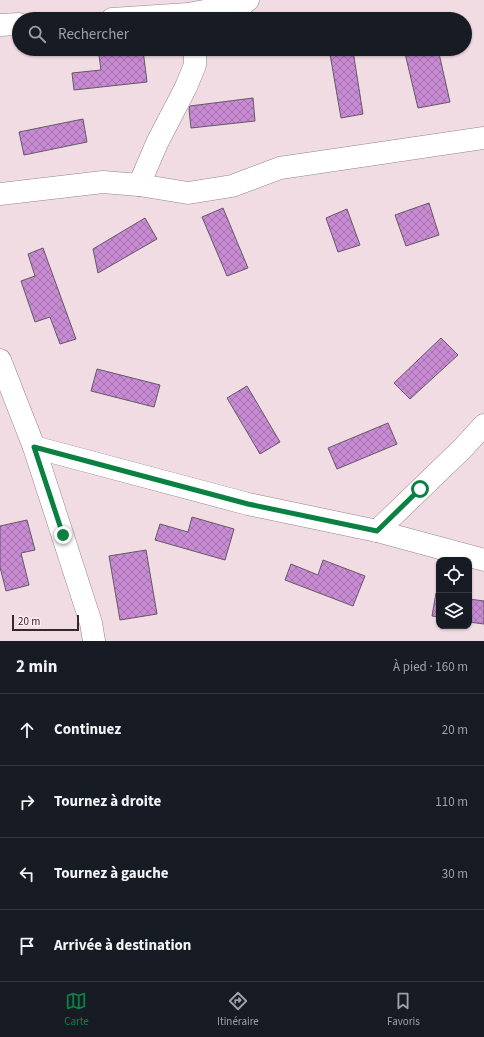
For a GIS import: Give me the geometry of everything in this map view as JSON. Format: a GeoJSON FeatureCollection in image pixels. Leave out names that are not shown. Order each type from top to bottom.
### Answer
{"type":"FeatureCollection","features":[{"type":"Feature","properties":{"kind":"street"},"geometry":{"type":"LineString","coordinates":[[209,12],[243,4],[248,0]]}},
{"type":"Feature","properties":{"kind":"street"},"geometry":{"type":"LineString","coordinates":[[0,25],[12,24]]}},
{"type":"Feature","properties":{"kind":"street"},"geometry":{"type":"LineString","coordinates":[[139,185],[157,143],[186,87],[195,65],[195,56]]}},
{"type":"Feature","properties":{"kind":"street"},"geometry":{"type":"LineString","coordinates":[[0,194],[103,182],[139,185],[188,194],[232,186],[280,168],[484,138]]}},
{"type":"Feature","properties":{"kind":"street"},"geometry":{"type":"LineString","coordinates":[[0,360],[34,447],[91,623],[94,641]]}},
{"type":"Feature","properties":{"kind":"street"},"geometry":{"type":"LineString","coordinates":[[377,531],[463,448],[484,425]]}},
{"type":"Feature","properties":{"kind":"street"},"geometry":{"type":"LineString","coordinates":[[34,447],[248,504],[377,531],[484,560]]}},
{"type":"Feature","properties":{"kind":"building"},"geometry":{"type":"Polygon","coordinates":[[[99,56],[144,56],[147,82],[74,90],[72,73],[101,70],[99,56]]]}},
{"type":"Feature","properties":{"kind":"building"},"geometry":{"type":"Polygon","coordinates":[[[330,56],[354,56],[363,114],[341,118],[330,56]]]}},
{"type":"Feature","properties":{"kind":"building"},"geometry":{"type":"Polygon","coordinates":[[[406,56],[440,56],[450,102],[418,108],[406,56]]]}},
{"type":"Feature","properties":{"kind":"building"},"geometry":{"type":"Polygon","coordinates":[[[253,98],[255,121],[191,128],[190,106],[253,98]]]}},
{"type":"Feature","properties":{"kind":"building"},"geometry":{"type":"Polygon","coordinates":[[[83,119],[87,142],[24,155],[19,132],[83,119]]]}},
{"type":"Feature","properties":{"kind":"building"},"geometry":{"type":"Polygon","coordinates":[[[429,203],[439,235],[406,246],[395,215],[429,203]]]}},
{"type":"Feature","properties":{"kind":"building"},"geometry":{"type":"Polygon","coordinates":[[[223,208],[248,268],[227,276],[202,217],[223,208]]]}},
{"type":"Feature","properties":{"kind":"building"},"geometry":{"type":"Polygon","coordinates":[[[347,209],[360,245],[338,252],[326,218],[347,209]]]}},
{"type":"Feature","properties":{"kind":"building"},"geometry":{"type":"Polygon","coordinates":[[[145,218],[157,239],[98,273],[93,249],[145,218]]]}},
{"type":"Feature","properties":{"kind":"building"},"geometry":{"type":"Polygon","coordinates":[[[43,248],[76,339],[60,344],[50,317],[35,322],[21,281],[35,276],[28,254],[43,248]]]}},
{"type":"Feature","properties":{"kind":"building"},"geometry":{"type":"Polygon","coordinates":[[[441,338],[458,355],[410,399],[394,383],[441,338]]]}},
{"type":"Feature","properties":{"kind":"building"},"geometry":{"type":"Polygon","coordinates":[[[97,369],[160,385],[154,407],[91,391],[97,369]]]}},
{"type":"Feature","properties":{"kind":"building"},"geometry":{"type":"Polygon","coordinates":[[[247,386],[280,442],[260,454],[227,398],[247,386]]]}},
{"type":"Feature","properties":{"kind":"building"},"geometry":{"type":"Polygon","coordinates":[[[388,423],[397,444],[337,469],[328,448],[388,423]]]}},
{"type":"Feature","properties":{"kind":"building"},"geometry":{"type":"Polygon","coordinates":[[[192,517],[234,529],[225,560],[155,540],[160,524],[188,532],[192,517]]]}},
{"type":"Feature","properties":{"kind":"building"},"geometry":{"type":"Polygon","coordinates":[[[27,520],[35,550],[21,553],[29,585],[6,591],[0,567],[0,526],[27,520]]]}},
{"type":"Feature","properties":{"kind":"building"},"geometry":{"type":"Polygon","coordinates":[[[146,550],[157,614],[120,620],[109,556],[146,550]]]}},
{"type":"Feature","properties":{"kind":"building"},"geometry":{"type":"Polygon","coordinates":[[[323,560],[365,576],[353,606],[285,580],[291,564],[318,575],[323,560]]]}},
{"type":"Feature","properties":{"kind":"building"},"geometry":{"type":"Polygon","coordinates":[[[436,593],[436,617],[432,616],[436,593]]]}},
{"type":"Feature","properties":{"kind":"building"},"geometry":{"type":"Polygon","coordinates":[[[472,599],[484,601],[484,624],[472,622],[472,599]]]}},
{"type":"Feature","properties":{"kind":"route"},"geometry":{"type":"LineString","coordinates":[[63,535],[34,447],[248,504],[377,531],[420,489]]}}]}
